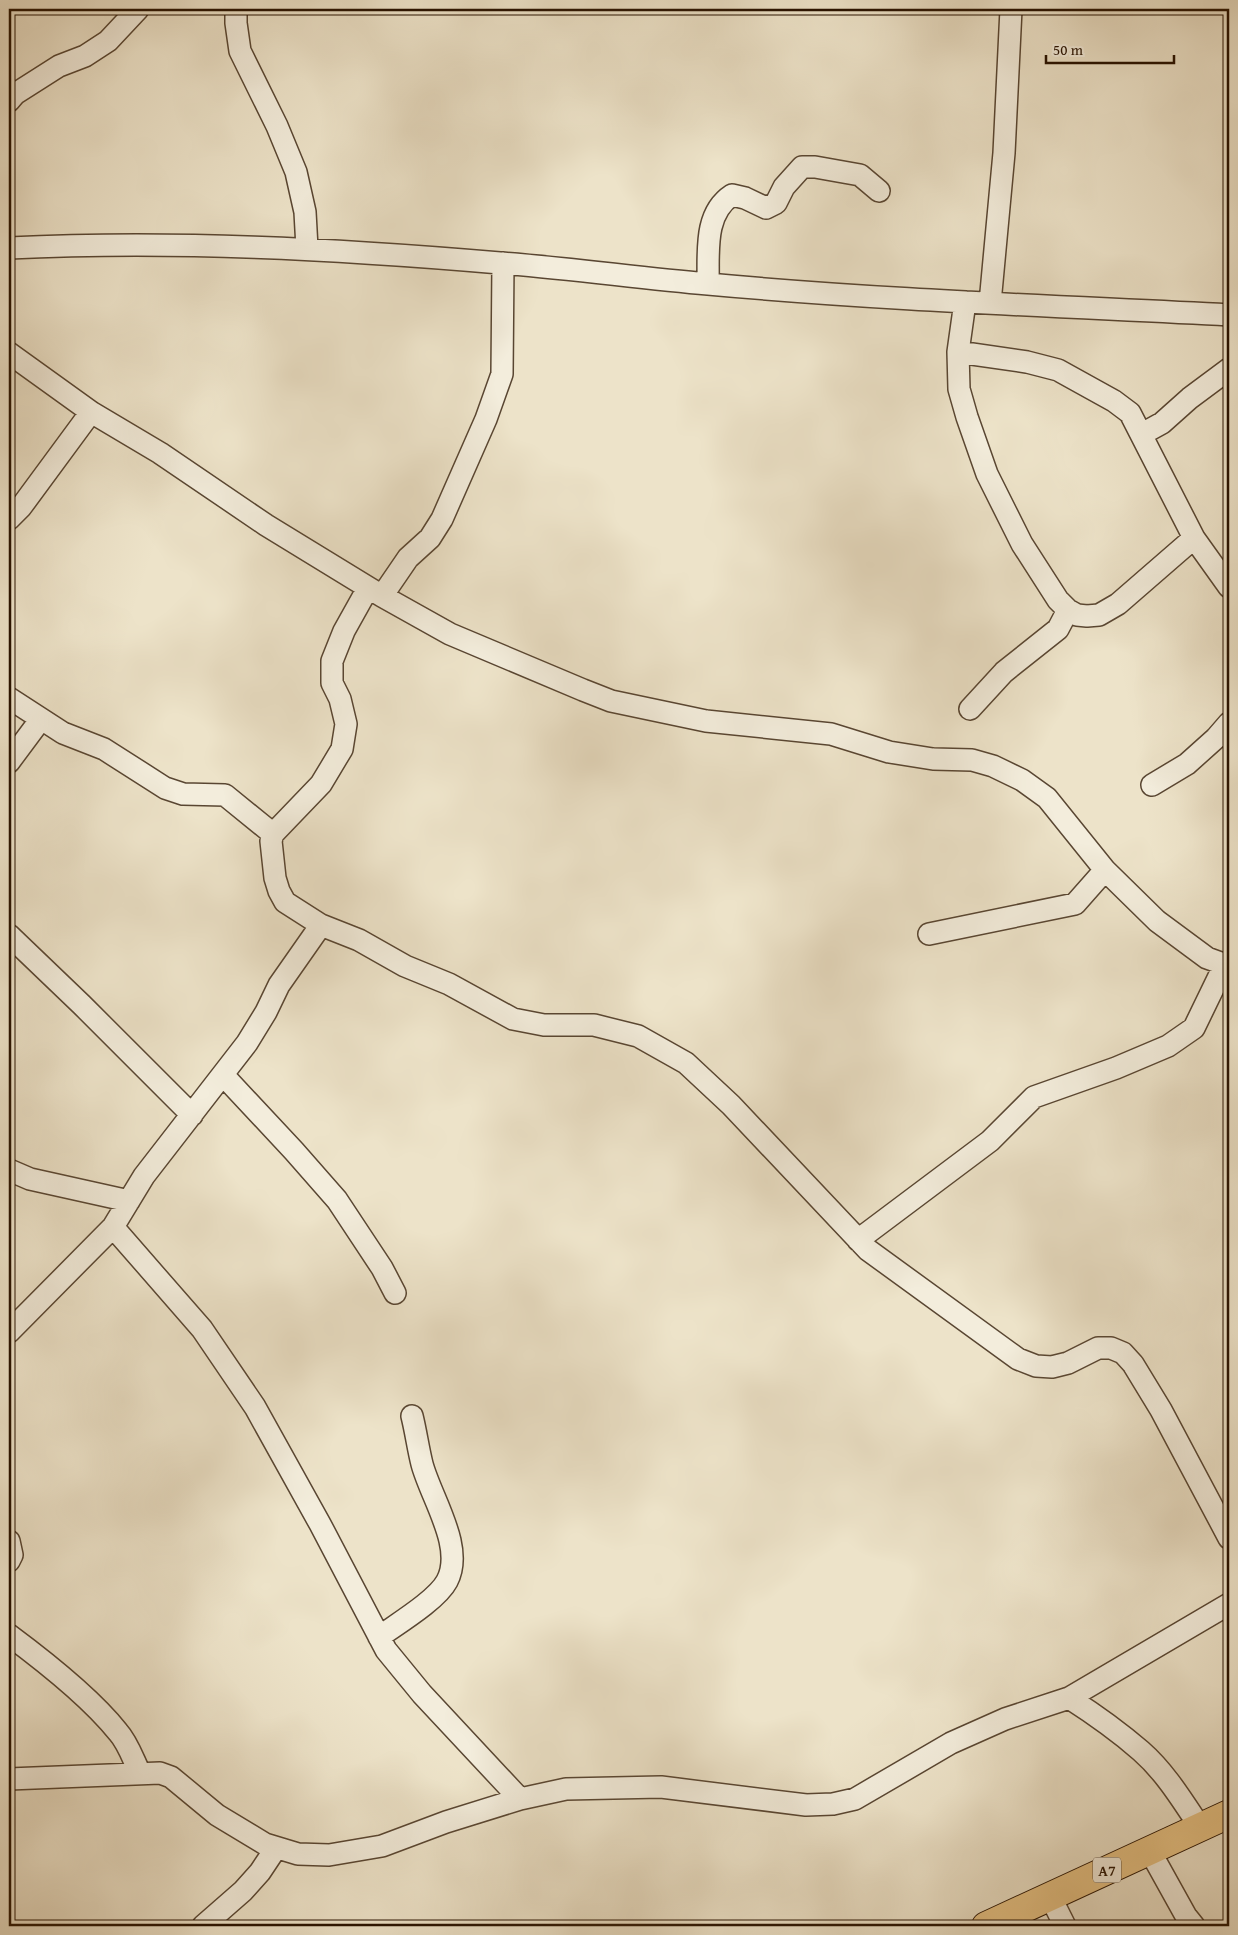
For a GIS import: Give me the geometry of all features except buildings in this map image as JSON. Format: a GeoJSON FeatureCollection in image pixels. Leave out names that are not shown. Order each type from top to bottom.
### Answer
{"type":"FeatureCollection","features":[{"type":"Feature","properties":{"kind":"highway","name":"A7"},"geometry":{"type":"LineString","coordinates":[[986,1926],[1229,1814]]}},
{"type":"Feature","properties":{"kind":"highway","name":"A7"},"geometry":{"type":"LineString","coordinates":[[1013,1926],[1061,1917],[1156,1862],[1229,1829]]}},
{"type":"Feature","properties":{"kind":"street"},"geometry":{"type":"LineString","coordinates":[[9,101],[15,94],[59,66],[85,56],[108,41],[138,9]]}},
{"type":"Feature","properties":{"kind":"street"},"geometry":{"type":"LineString","coordinates":[[236,9],[240,51],[277,126],[296,172],[305,212],[307,248]]}},
{"type":"Feature","properties":{"kind":"street"},"geometry":{"type":"LineString","coordinates":[[990,303],[1004,153],[1010,9]]}},
{"type":"Feature","properties":{"kind":"street"},"geometry":{"type":"LineString","coordinates":[[708,284],[710,231],[718,208],[724,200],[732,195],[745,198],[766,208],[776,203],[784,187],[802,167],[816,167],[860,175],[879,191]]}},
{"type":"Feature","properties":{"kind":"street"},"geometry":{"type":"LineString","coordinates":[[9,248],[175,244],[307,248],[503,263],[708,284],[965,302],[1229,315]]}},
{"type":"Feature","properties":{"kind":"street"},"geometry":{"type":"LineString","coordinates":[[503,263],[502,374],[486,419],[442,519],[430,538],[375,592],[344,631],[332,661],[332,683],[340,699],[346,724],[342,749],[321,784],[273,834],[271,841],[275,878],[285,902],[322,925],[359,940],[405,966],[449,984],[513,1019],[544,1025],[594,1025],[638,1036],[686,1063],[731,1105],[868,1250],[1018,1359],[1036,1366],[1052,1367],[1068,1363],[1098,1348],[1111,1348],[1123,1353],[1133,1364],[1161,1410],[1229,1538]]}},
{"type":"Feature","properties":{"kind":"street"},"geometry":{"type":"LineString","coordinates":[[965,302],[958,352],[958,389],[987,474],[1022,544],[1058,600],[1068,610],[1077,615],[1099,615],[1118,604],[1194,538]]}},
{"type":"Feature","properties":{"kind":"street"},"geometry":{"type":"LineString","coordinates":[[958,352],[1027,362],[1058,370],[1114,401],[1130,413],[1194,538],[1229,587]]}},
{"type":"Feature","properties":{"kind":"street"},"geometry":{"type":"LineString","coordinates":[[9,353],[91,412],[160,453],[266,525],[375,592],[450,634],[582,690],[611,701],[706,721],[831,734],[890,752],[932,759],[972,760],[993,766],[1022,780],[1047,798],[1105,870],[1157,920],[1207,958],[1227,965],[1194,1028],[1186,1035],[1168,1046],[1116,1068],[1034,1097],[990,1141],[858,1240]]}},
{"type":"Feature","properties":{"kind":"street"},"geometry":{"type":"LineString","coordinates":[[1142,434],[1162,423],[1190,398],[1229,369]]}},
{"type":"Feature","properties":{"kind":"street"},"geometry":{"type":"LineString","coordinates":[[9,519],[21,507],[91,412]]}},
{"type":"Feature","properties":{"kind":"street"},"geometry":{"type":"LineString","coordinates":[[970,709],[1004,672],[1058,629],[1068,610]]}},
{"type":"Feature","properties":{"kind":"street"},"geometry":{"type":"LineString","coordinates":[[9,698],[63,733],[104,750],[165,788],[183,794],[225,794],[273,834]]}},
{"type":"Feature","properties":{"kind":"street"},"geometry":{"type":"LineString","coordinates":[[9,762],[41,719]]}},
{"type":"Feature","properties":{"kind":"street"},"geometry":{"type":"LineString","coordinates":[[1152,785],[1187,764],[1216,738],[1229,723]]}},
{"type":"Feature","properties":{"kind":"street"},"geometry":{"type":"LineString","coordinates":[[929,934],[1075,904],[1105,870]]}},
{"type":"Feature","properties":{"kind":"street"},"geometry":{"type":"LineString","coordinates":[[9,1332],[113,1226],[144,1176],[246,1043],[266,1012],[279,985],[322,925]]}},
{"type":"Feature","properties":{"kind":"street"},"geometry":{"type":"LineString","coordinates":[[9,936],[76,998],[192,1115]]}},
{"type":"Feature","properties":{"kind":"street"},"geometry":{"type":"LineString","coordinates":[[223,1075],[337,1200],[382,1268],[395,1293]]}},
{"type":"Feature","properties":{"kind":"street"},"geometry":{"type":"LineString","coordinates":[[9,1170],[30,1179],[129,1201]]}},
{"type":"Feature","properties":{"kind":"street"},"geometry":{"type":"LineString","coordinates":[[113,1226],[202,1329],[255,1407],[320,1524],[386,1650],[422,1694],[520,1799]]}},
{"type":"Feature","properties":{"kind":"street"},"geometry":{"type":"LineString","coordinates":[[379,1637],[421,1606],[443,1586],[449,1578],[453,1554],[450,1536],[435,1502],[423,1465],[412,1416]]}},
{"type":"Feature","properties":{"kind":"street"},"geometry":{"type":"LineString","coordinates":[[9,1541],[12,1555],[9,1561]]}},
{"type":"Feature","properties":{"kind":"street"},"geometry":{"type":"LineString","coordinates":[[9,1779],[160,1773],[171,1777],[210,1808],[265,1844],[298,1854],[329,1855],[382,1846],[446,1822],[520,1799],[566,1789],[661,1787],[806,1805],[833,1804],[855,1799],[951,1743],[1006,1719],[1069,1698],[1229,1604]]}},
{"type":"Feature","properties":{"kind":"street"},"geometry":{"type":"LineString","coordinates":[[9,1635],[61,1676],[110,1722],[120,1733],[140,1773]]}},
{"type":"Feature","properties":{"kind":"street"},"geometry":{"type":"LineString","coordinates":[[1069,1698],[1100,1719],[1142,1752],[1175,1789],[1200,1827]]}},
{"type":"Feature","properties":{"kind":"street"},"geometry":{"type":"LineString","coordinates":[[203,1926],[244,1891],[276,1848]]}},
{"type":"Feature","properties":{"kind":"street"},"geometry":{"type":"LineString","coordinates":[[1156,1862],[1194,1926]]}}]}
